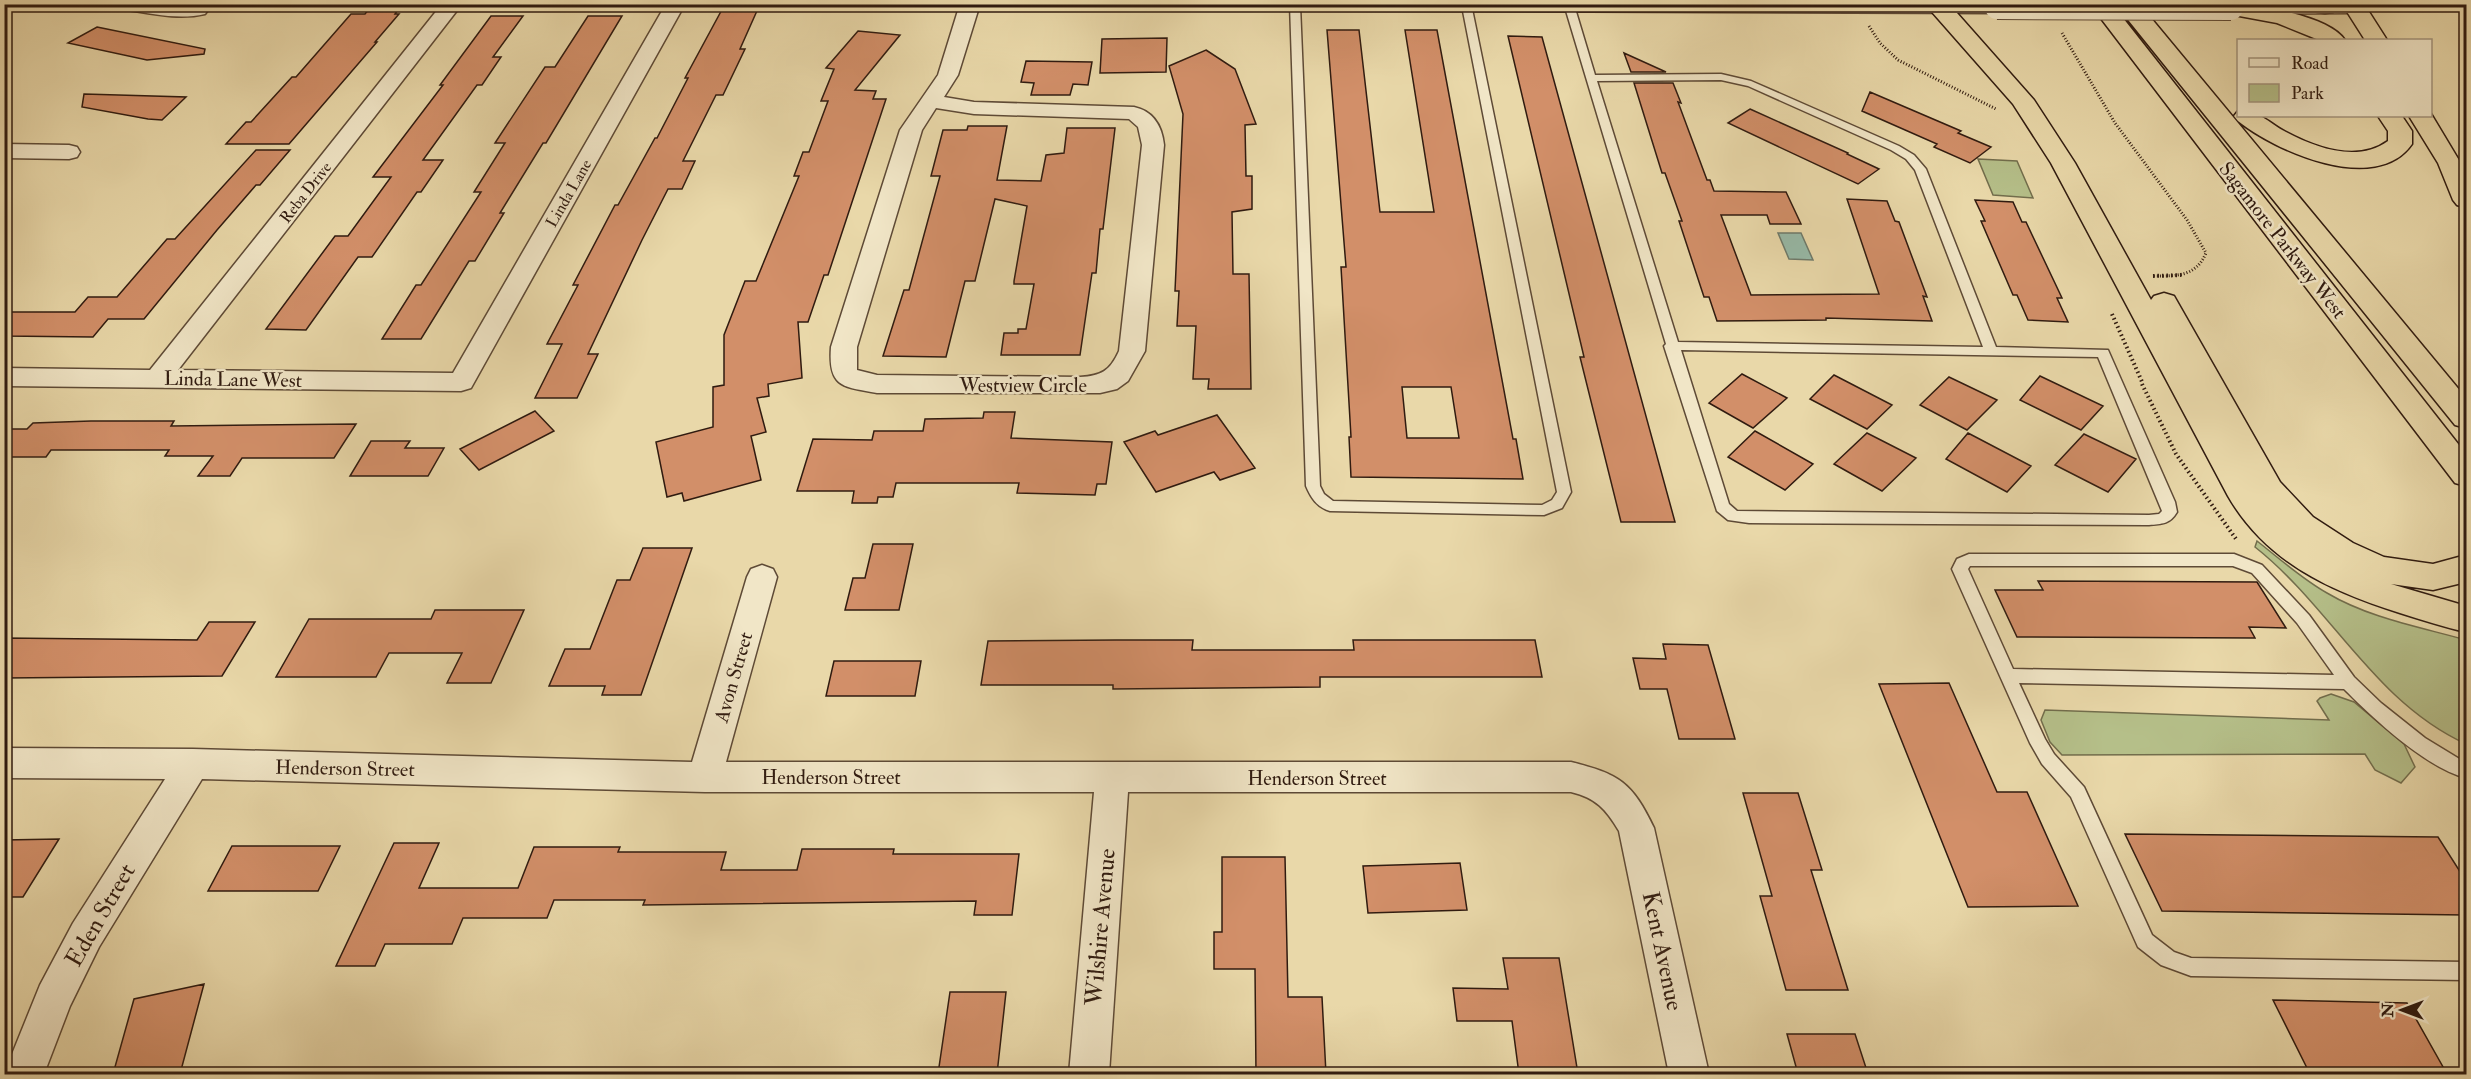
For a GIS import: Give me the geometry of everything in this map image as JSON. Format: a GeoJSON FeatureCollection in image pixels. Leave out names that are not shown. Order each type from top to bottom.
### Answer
{"type":"FeatureCollection","features":[{"type":"Feature","properties":{"kind":"highway","name":"Sagamore Parkway West"},"geometry":{"type":"LineString","coordinates":[[2100,4],[2466,475]]}},
{"type":"Feature","properties":{"kind":"highway","name":"Sagamore Parkway West"},"geometry":{"type":"LineString","coordinates":[[2128,4],[2466,418]]}},
{"type":"Feature","properties":{"kind":"highway"},"geometry":{"type":"LineString","coordinates":[[2133,4],[2196,59],[2237,106]]}},
{"type":"Feature","properties":{"kind":"highway"},"geometry":{"type":"LineString","coordinates":[[2324,6],[2343,39]]}},
{"type":"Feature","properties":{"kind":"highway"},"geometry":{"type":"LineString","coordinates":[[2355,6],[2375,39]]}},
{"type":"Feature","properties":{"kind":"highway"},"geometry":{"type":"LineString","coordinates":[[1952,7],[2024,77],[2096,179],[2268,490],[2301,525],[2341,552],[2379,569],[2433,577],[2466,568]]}},
{"type":"Feature","properties":{"kind":"highway"},"geometry":{"type":"LineString","coordinates":[[1952,7],[2022,100],[2063,163],[2244,496],[2262,520],[2283,542],[2315,563],[2360,586],[2466,619]]}},
{"type":"Feature","properties":{"kind":"highway"},"geometry":{"type":"LineString","coordinates":[[2231,8],[2290,19],[2315,28],[2332,39]]}},
{"type":"Feature","properties":{"kind":"highway"},"geometry":{"type":"LineString","coordinates":[[2247,117],[2258,127],[2278,139],[2331,157],[2350,159],[2378,158],[2392,153],[2400,144],[2400,131],[2391,117]]}},
{"type":"Feature","properties":{"kind":"highway"},"geometry":{"type":"LineString","coordinates":[[2422,117],[2450,163],[2466,200]]}},
{"type":"Feature","properties":{"kind":"street"},"geometry":{"type":"LineString","coordinates":[[128,4],[173,11],[198,10]]}},
{"type":"Feature","properties":{"kind":"street","name":"Reba Drive"},"geometry":{"type":"LineString","coordinates":[[157,379],[453,4]]}},
{"type":"Feature","properties":{"kind":"street","name":"Linda Lane"},"geometry":{"type":"LineString","coordinates":[[460,382],[676,4]]}},
{"type":"Feature","properties":{"kind":"street","name":"Westview Circle"},"geometry":{"type":"LineString","coordinates":[[932,101],[974,108],[1134,113],[1147,121],[1152,130],[1153,145],[1132,351],[1126,368],[1114,381],[1100,386],[877,384],[854,380],[845,375],[844,347],[911,130],[948,75],[970,4]]}},
{"type":"Feature","properties":{"kind":"street"},"geometry":{"type":"LineString","coordinates":[[1135,4],[2231,8],[2355,6]]}},
{"type":"Feature","properties":{"kind":"street"},"geometry":{"type":"LineString","coordinates":[[4,151],[69,152]]}},
{"type":"Feature","properties":{"kind":"street","name":"Linda Lane West"},"geometry":{"type":"LineString","coordinates":[[4,377],[460,382]]}},
{"type":"Feature","properties":{"kind":"street","name":"Avon Street"},"geometry":{"type":"LineString","coordinates":[[705,777],[762,577]]}},
{"type":"Feature","properties":{"kind":"street","name":"Henderson Street"},"geometry":{"type":"LineString","coordinates":[[4,763],[193,764],[705,777],[1112,779],[1571,777],[1599,784],[1621,803],[1636,828]]}},
{"type":"Feature","properties":{"kind":"street","name":"Eden Street"},"geometry":{"type":"LineString","coordinates":[[24,1074],[54,998],[86,935],[193,764]]}},
{"type":"Feature","properties":{"kind":"street","name":"Wilshire Avenue"},"geometry":{"type":"LineString","coordinates":[[1089,1074],[1112,779]]}},
{"type":"Feature","properties":{"kind":"street","name":"Kent Avenue"},"geometry":{"type":"LineString","coordinates":[[1636,828],[1689,1074]]}},
{"type":"Feature","properties":{"kind":"lane"},"geometry":{"type":"LineString","coordinates":[[1295,5],[1313,486],[1318,497],[1330,506],[1544,510],[1557,504],[1564,492],[1467,6]]}},
{"type":"Feature","properties":{"kind":"lane"},"geometry":{"type":"LineString","coordinates":[[1580,5],[1590,78],[1671,346],[1722,507],[1733,516],[1749,518],[2149,520],[2163,519],[2170,512],[2168,502],[2103,353],[1671,346]]}},
{"type":"Feature","properties":{"kind":"lane"},"geometry":{"type":"LineString","coordinates":[[1590,78],[1721,77],[1737,80],[1751,84],[1910,157],[1920,169],[1991,351]]}},
{"type":"Feature","properties":{"kind":"lane"},"geometry":{"type":"LineString","coordinates":[[2466,771],[2424,747],[2389,721],[2348,682],[2303,619],[2257,569],[2246,563],[2234,560],[1969,560],[1962,563],[1960,569],[2038,743],[2048,759],[2078,792],[2145,941],[2168,959],[2191,968],[2466,971]]}},
{"type":"Feature","properties":{"kind":"lane"},"geometry":{"type":"LineString","coordinates":[[2009,676],[2348,682]]}},
{"type":"Feature","properties":{"kind":"path"},"geometry":{"type":"LineString","coordinates":[[1865,18],[1880,43],[1898,60],[1998,111]]}},
{"type":"Feature","properties":{"kind":"path"},"geometry":{"type":"LineString","coordinates":[[2056,24],[2115,123],[2192,228],[2206,253],[2197,271],[2181,275],[2155,276]]}},
{"type":"Feature","properties":{"kind":"path"},"geometry":{"type":"LineString","coordinates":[[2109,306],[2150,402]]}},
{"type":"Feature","properties":{"kind":"green space"},"geometry":{"type":"Polygon","coordinates":[[[1978,159],[2017,161],[2033,198],[1993,195],[1978,159]]]}},
{"type":"Feature","properties":{"kind":"green space"},"geometry":{"type":"Polygon","coordinates":[[[2257,541],[2309,582],[2343,602],[2395,621],[2466,640],[2466,744],[2434,726],[2405,704],[2379,679],[2308,598],[2255,547],[2257,541]]]}},
{"type":"Feature","properties":{"kind":"green space"},"geometry":{"type":"Polygon","coordinates":[[[2331,694],[2354,702],[2404,744],[2415,767],[2401,783],[2375,770],[2365,754],[2062,755],[2050,742],[2041,720],[2045,710],[2329,720],[2317,701],[2331,694]]]}},
{"type":"Feature","properties":{"kind":"shaded area"},"geometry":{"type":"Polygon","coordinates":[[[1778,233],[1801,233],[1813,260],[1789,259],[1778,233]]]}},
{"type":"Feature","properties":{"kind":"building"},"geometry":{"type":"Polygon","coordinates":[[[373,4],[402,4],[395,14],[399,14],[375,42],[377,42],[289,144],[226,144],[246,122],[251,122],[292,77],[296,77],[351,14],[365,14],[373,4]]]}},
{"type":"Feature","properties":{"kind":"building"},"geometry":{"type":"Polygon","coordinates":[[[725,4],[760,4],[740,49],[745,49],[723,95],[716,95],[683,161],[695,161],[682,189],[668,189],[642,240],[588,354],[598,354],[577,398],[535,398],[562,344],[547,344],[578,285],[573,285],[615,205],[618,205],[657,138],[688,78],[685,78],[725,4]]]}},
{"type":"Feature","properties":{"kind":"building"},"geometry":{"type":"Polygon","coordinates":[[[491,16],[523,16],[493,57],[501,57],[482,85],[477,85],[423,160],[443,160],[421,192],[417,192],[372,257],[358,257],[306,330],[266,329],[335,236],[348,236],[391,177],[373,177],[443,85],[440,85],[491,16]]]}},
{"type":"Feature","properties":{"kind":"building"},"geometry":{"type":"Polygon","coordinates":[[[588,16],[622,16],[546,143],[543,143],[500,213],[504,213],[475,261],[469,261],[421,339],[382,339],[416,285],[421,285],[481,192],[474,192],[505,143],[495,143],[545,67],[555,67],[588,16]]]}},
{"type":"Feature","properties":{"kind":"building"},"geometry":{"type":"Polygon","coordinates":[[[97,27],[205,49],[204,54],[147,60],[68,43],[97,27]]]}},
{"type":"Feature","properties":{"kind":"building"},"geometry":{"type":"Polygon","coordinates":[[[1327,30],[1359,30],[1380,212],[1434,212],[1405,30],[1437,30],[1513,439],[1516,439],[1523,479],[1351,477],[1349,437],[1351,437],[1341,267],[1346,267],[1327,30]],[[1402,387],[1407,438],[1459,438],[1451,387],[1402,387]]]}},
{"type":"Feature","properties":{"kind":"building"},"geometry":{"type":"Polygon","coordinates":[[[858,31],[900,35],[855,90],[876,91],[873,99],[886,99],[828,275],[824,275],[808,322],[798,322],[802,378],[768,384],[769,396],[757,398],[766,432],[751,436],[761,480],[684,501],[682,493],[667,497],[656,442],[713,427],[713,387],[724,385],[724,335],[745,281],[756,281],[799,176],[794,176],[803,152],[809,152],[828,101],[821,101],[834,69],[826,68],[858,31]]]}},
{"type":"Feature","properties":{"kind":"building"},"geometry":{"type":"Polygon","coordinates":[[[1508,36],[1542,37],[1675,522],[1621,522],[1580,357],[1584,357],[1508,36]]]}},
{"type":"Feature","properties":{"kind":"building"},"geometry":{"type":"Polygon","coordinates":[[[1167,38],[1166,72],[1100,73],[1102,39],[1167,38]]]}},
{"type":"Feature","properties":{"kind":"building"},"geometry":{"type":"Polygon","coordinates":[[[1206,50],[1235,69],[1256,124],[1245,125],[1246,176],[1252,176],[1252,209],[1232,212],[1233,274],[1249,274],[1251,389],[1208,389],[1209,379],[1193,379],[1196,326],[1177,326],[1179,291],[1175,291],[1183,114],[1169,66],[1206,50]]]}},
{"type":"Feature","properties":{"kind":"building"},"geometry":{"type":"Polygon","coordinates":[[[1624,53],[1666,72],[1631,72],[1624,53]]]}},
{"type":"Feature","properties":{"kind":"building"},"geometry":{"type":"Polygon","coordinates":[[[1026,61],[1092,62],[1088,85],[1073,84],[1070,95],[1031,95],[1034,83],[1021,82],[1026,61]]]}},
{"type":"Feature","properties":{"kind":"building"},"geometry":{"type":"Polygon","coordinates":[[[1634,83],[1673,83],[1707,180],[1710,180],[1714,191],[1786,192],[1801,224],[1770,224],[1767,215],[1721,215],[1751,295],[1879,294],[1847,199],[1887,201],[1895,221],[1899,222],[1927,297],[1923,296],[1932,321],[1826,318],[1826,320],[1717,321],[1709,297],[1704,297],[1679,221],[1682,221],[1665,173],[1662,173],[1634,83]]]}},
{"type":"Feature","properties":{"kind":"building"},"geometry":{"type":"Polygon","coordinates":[[[1870,92],[1961,131],[1958,133],[1991,147],[1970,163],[1934,147],[1937,144],[1862,111],[1870,92]]]}},
{"type":"Feature","properties":{"kind":"building"},"geometry":{"type":"Polygon","coordinates":[[[84,94],[186,97],[162,120],[82,107],[84,94]]]}},
{"type":"Feature","properties":{"kind":"building"},"geometry":{"type":"Polygon","coordinates":[[[1750,109],[1879,169],[1858,184],[1728,123],[1750,109]]]}},
{"type":"Feature","properties":{"kind":"building"},"geometry":{"type":"Polygon","coordinates":[[[968,126],[1007,126],[997,180],[1041,181],[1046,155],[1064,153],[1067,128],[1115,128],[1103,229],[1100,229],[1096,273],[1092,273],[1080,355],[1001,355],[1004,333],[1018,333],[1018,329],[1026,329],[1034,284],[1014,284],[1027,206],[995,199],[975,281],[965,281],[946,357],[883,356],[904,290],[909,290],[940,176],[931,176],[943,130],[967,130],[968,126]]]}},
{"type":"Feature","properties":{"kind":"building"},"geometry":{"type":"Polygon","coordinates":[[[256,150],[290,150],[217,230],[144,319],[108,319],[93,337],[4,336],[4,312],[75,312],[88,297],[117,297],[167,239],[175,239],[256,150]]]}},
{"type":"Feature","properties":{"kind":"building"},"geometry":{"type":"Polygon","coordinates":[[[1975,200],[2013,202],[2022,222],[2026,222],[2062,298],[2057,298],[2068,322],[2028,320],[2017,295],[2013,295],[1981,221],[1985,221],[1975,200]]]}},
{"type":"Feature","properties":{"kind":"building"},"geometry":{"type":"Polygon","coordinates":[[[1742,374],[1787,398],[1753,428],[1709,403],[1742,374]]]}},
{"type":"Feature","properties":{"kind":"building"},"geometry":{"type":"Polygon","coordinates":[[[1834,375],[1892,405],[1867,429],[1810,399],[1834,375]]]}},
{"type":"Feature","properties":{"kind":"building"},"geometry":{"type":"Polygon","coordinates":[[[2040,376],[2103,406],[2081,430],[2020,400],[2040,376]]]}},
{"type":"Feature","properties":{"kind":"building"},"geometry":{"type":"Polygon","coordinates":[[[1949,377],[1997,400],[1967,430],[1920,405],[1949,377]]]}},
{"type":"Feature","properties":{"kind":"building"},"geometry":{"type":"Polygon","coordinates":[[[535,411],[554,431],[479,470],[460,449],[535,411]]]}},
{"type":"Feature","properties":{"kind":"building"},"geometry":{"type":"Polygon","coordinates":[[[984,412],[1015,412],[1011,438],[1112,442],[1106,484],[1097,484],[1095,495],[1017,493],[1019,483],[896,483],[893,497],[878,497],[877,503],[852,503],[854,491],[797,491],[813,439],[872,440],[874,431],[923,431],[925,419],[983,418],[984,412]]]}},
{"type":"Feature","properties":{"kind":"building"},"geometry":{"type":"Polygon","coordinates":[[[1217,415],[1255,468],[1220,480],[1214,472],[1156,492],[1124,442],[1155,431],[1158,435],[1217,415]]]}},
{"type":"Feature","properties":{"kind":"building"},"geometry":{"type":"Polygon","coordinates":[[[174,421],[171,426],[356,424],[334,458],[242,458],[230,476],[198,476],[213,456],[165,456],[169,450],[51,450],[46,457],[4,457],[4,429],[27,429],[33,423],[174,421]]]}},
{"type":"Feature","properties":{"kind":"building"},"geometry":{"type":"Polygon","coordinates":[[[1755,431],[1813,464],[1785,490],[1728,457],[1755,431]]]}},
{"type":"Feature","properties":{"kind":"building"},"geometry":{"type":"Polygon","coordinates":[[[1867,433],[1916,458],[1882,491],[1834,464],[1867,433]]]}},
{"type":"Feature","properties":{"kind":"building"},"geometry":{"type":"Polygon","coordinates":[[[1968,433],[2031,466],[2007,492],[1946,459],[1968,433]]]}},
{"type":"Feature","properties":{"kind":"building"},"geometry":{"type":"Polygon","coordinates":[[[2084,434],[2136,459],[2108,492],[2055,465],[2084,434]]]}},
{"type":"Feature","properties":{"kind":"building"},"geometry":{"type":"Polygon","coordinates":[[[371,441],[410,441],[405,448],[444,448],[428,476],[350,476],[371,441]]]}},
{"type":"Feature","properties":{"kind":"building"},"geometry":{"type":"Polygon","coordinates":[[[873,544],[913,544],[899,610],[845,610],[853,578],[865,578],[873,544]]]}},
{"type":"Feature","properties":{"kind":"building"},"geometry":{"type":"Polygon","coordinates":[[[643,548],[692,548],[641,695],[602,695],[605,686],[549,686],[565,649],[590,649],[617,580],[630,580],[643,548]]]}},
{"type":"Feature","properties":{"kind":"building"},"geometry":{"type":"Polygon","coordinates":[[[2038,581],[2257,582],[2286,628],[2249,627],[2255,638],[2017,637],[1995,590],[2043,590],[2038,581]]]}},
{"type":"Feature","properties":{"kind":"building"},"geometry":{"type":"Polygon","coordinates":[[[435,610],[524,610],[491,683],[447,683],[462,653],[389,653],[376,677],[276,677],[309,619],[431,619],[435,610]]]}},
{"type":"Feature","properties":{"kind":"building"},"geometry":{"type":"Polygon","coordinates":[[[209,622],[255,622],[222,676],[4,678],[4,638],[197,640],[209,622]]]}},
{"type":"Feature","properties":{"kind":"building"},"geometry":{"type":"Polygon","coordinates":[[[1193,640],[1192,650],[1354,650],[1353,640],[1535,640],[1542,677],[1320,677],[1320,687],[1113,689],[1113,685],[981,685],[988,641],[1193,640]]]}},
{"type":"Feature","properties":{"kind":"building"},"geometry":{"type":"Polygon","coordinates":[[[1663,644],[1708,645],[1735,739],[1679,739],[1667,689],[1640,689],[1633,658],[1666,659],[1663,644]]]}},
{"type":"Feature","properties":{"kind":"building"},"geometry":{"type":"Polygon","coordinates":[[[834,661],[921,661],[915,696],[826,696],[834,661]]]}},
{"type":"Feature","properties":{"kind":"building"},"geometry":{"type":"Polygon","coordinates":[[[1949,683],[1997,792],[2027,792],[2078,906],[1968,907],[1879,684],[1949,683]]]}},
{"type":"Feature","properties":{"kind":"building"},"geometry":{"type":"Polygon","coordinates":[[[1743,793],[1798,793],[1822,870],[1811,870],[1848,990],[1786,990],[1760,896],[1772,896],[1743,793]]]}},
{"type":"Feature","properties":{"kind":"building"},"geometry":{"type":"Polygon","coordinates":[[[2125,834],[2438,837],[2466,881],[2466,915],[2162,911],[2125,834]]]}},
{"type":"Feature","properties":{"kind":"building"},"geometry":{"type":"Polygon","coordinates":[[[59,839],[23,897],[4,897],[4,840],[59,839]]]}},
{"type":"Feature","properties":{"kind":"building"},"geometry":{"type":"Polygon","coordinates":[[[394,843],[439,843],[419,888],[518,888],[534,847],[620,847],[618,852],[726,852],[721,870],[797,870],[802,849],[894,849],[893,854],[1019,854],[1012,915],[974,915],[976,901],[643,905],[645,900],[554,900],[547,918],[463,918],[452,944],[385,944],[375,966],[336,966],[394,843]]]}},
{"type":"Feature","properties":{"kind":"building"},"geometry":{"type":"Polygon","coordinates":[[[232,846],[340,846],[318,891],[208,891],[232,846]]]}},
{"type":"Feature","properties":{"kind":"building"},"geometry":{"type":"Polygon","coordinates":[[[1222,857],[1285,857],[1288,997],[1322,997],[1326,1074],[1256,1074],[1255,969],[1214,969],[1214,932],[1222,932],[1222,857]]]}},
{"type":"Feature","properties":{"kind":"building"},"geometry":{"type":"Polygon","coordinates":[[[1460,863],[1467,910],[1368,913],[1363,866],[1460,863]]]}},
{"type":"Feature","properties":{"kind":"building"},"geometry":{"type":"Polygon","coordinates":[[[1503,958],[1559,958],[1578,1074],[1519,1074],[1512,1021],[1457,1021],[1453,988],[1508,989],[1503,958]]]}},
{"type":"Feature","properties":{"kind":"building"},"geometry":{"type":"Polygon","coordinates":[[[204,984],[180,1074],[113,1074],[134,999],[204,984]]]}},
{"type":"Feature","properties":{"kind":"building"},"geometry":{"type":"Polygon","coordinates":[[[950,992],[1006,992],[997,1074],[938,1074],[950,992]]]}},
{"type":"Feature","properties":{"kind":"building"},"geometry":{"type":"Polygon","coordinates":[[[2273,1000],[2407,1003],[2447,1074],[2310,1074],[2273,1000]]]}},
{"type":"Feature","properties":{"kind":"building"},"geometry":{"type":"Polygon","coordinates":[[[1787,1034],[1855,1034],[1868,1074],[1798,1074],[1787,1034]]]}}]}
